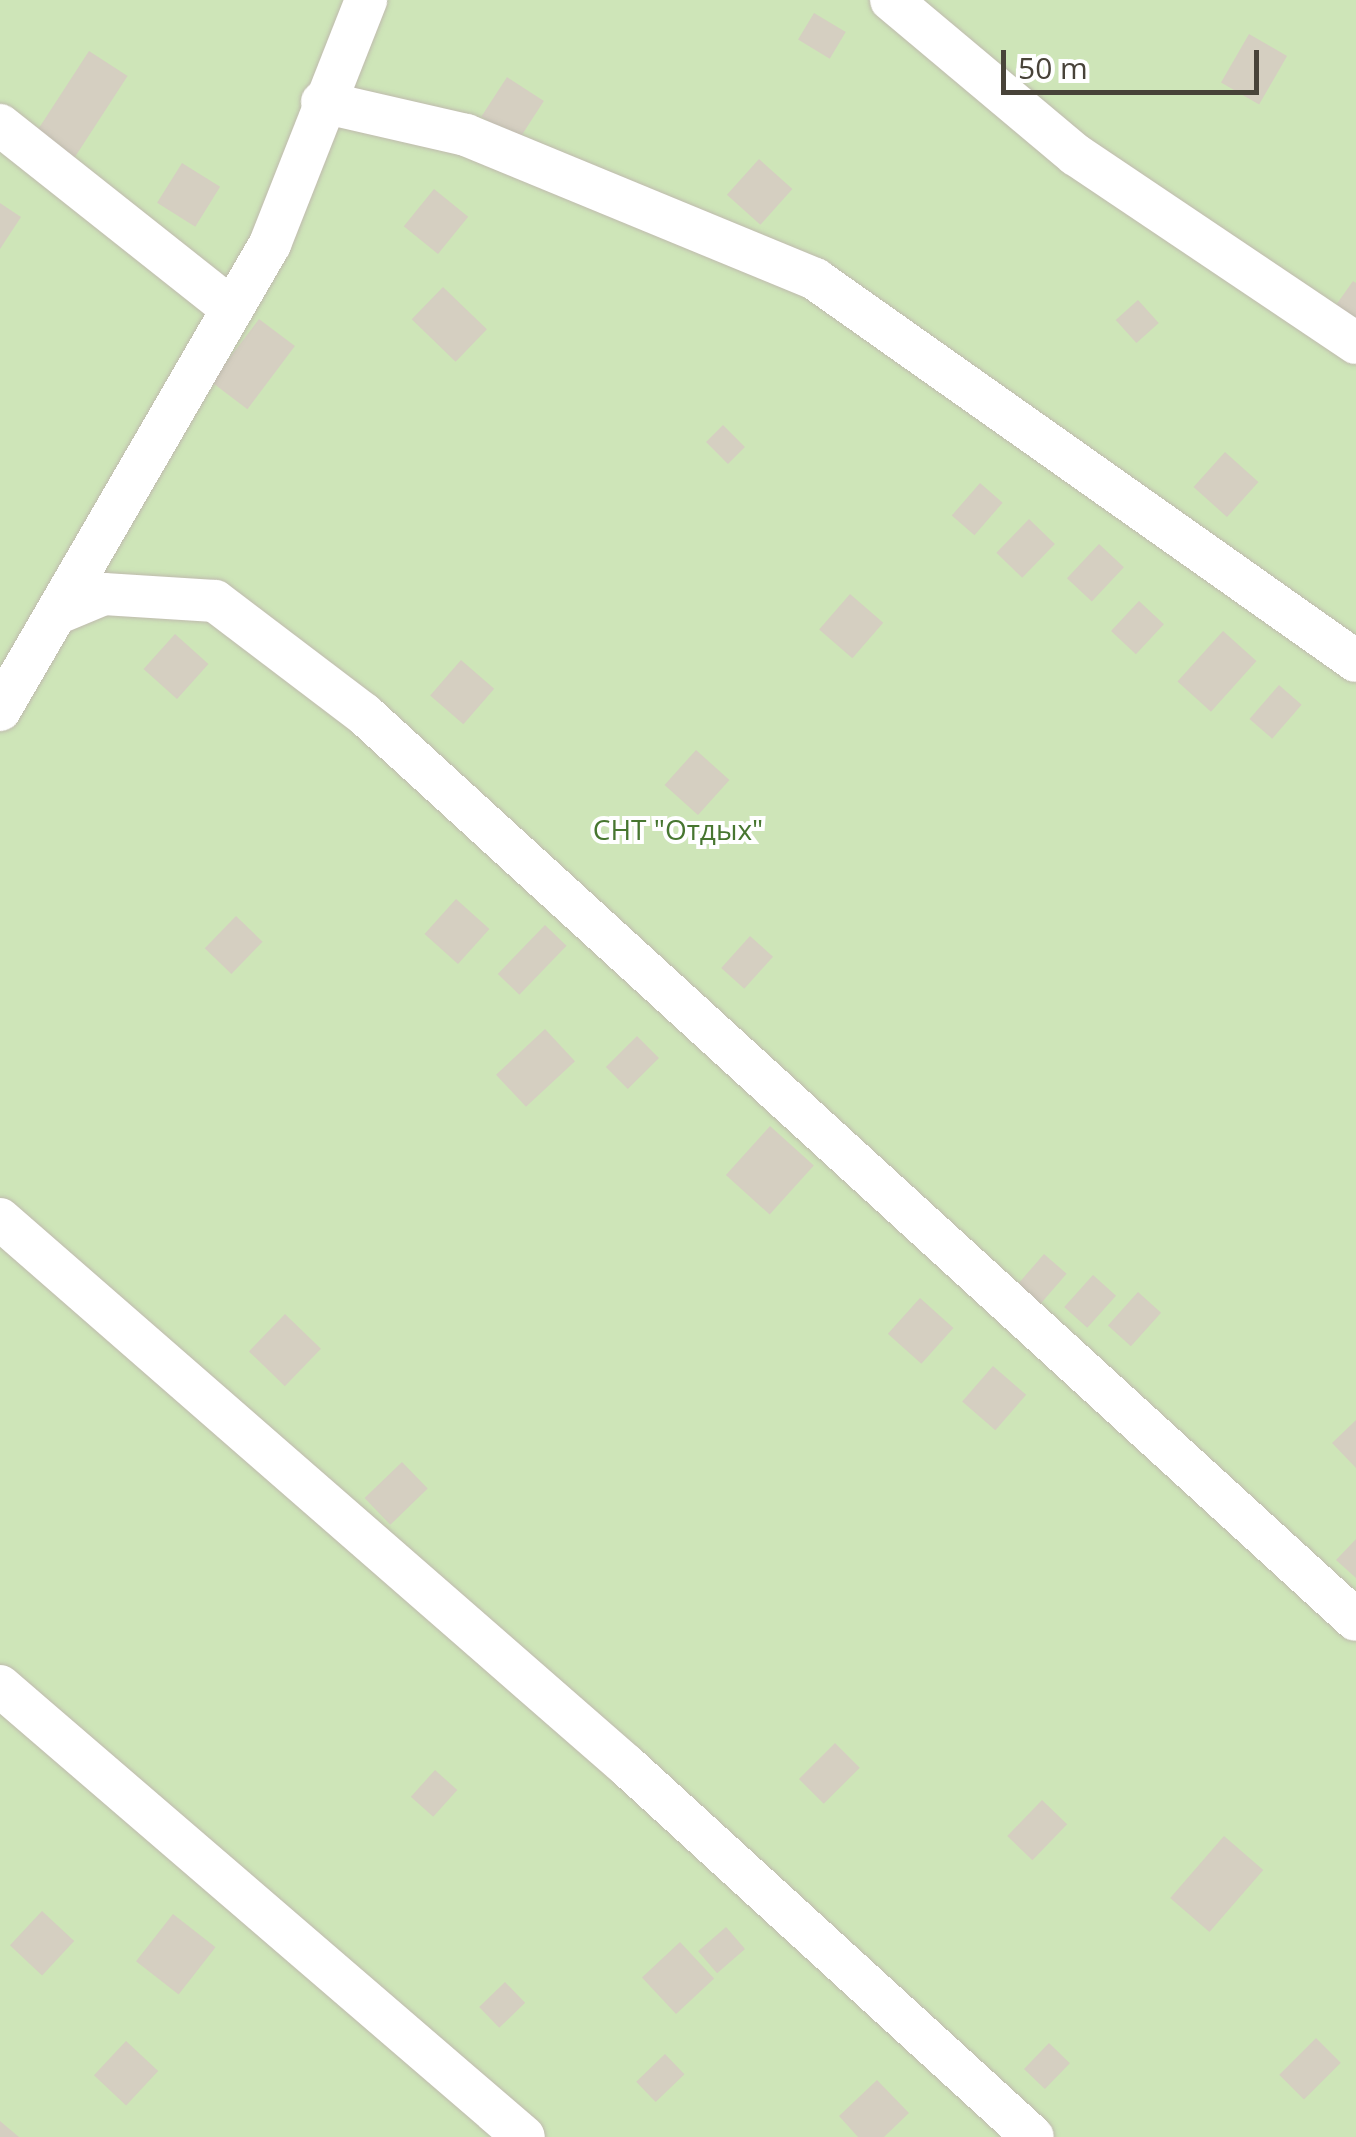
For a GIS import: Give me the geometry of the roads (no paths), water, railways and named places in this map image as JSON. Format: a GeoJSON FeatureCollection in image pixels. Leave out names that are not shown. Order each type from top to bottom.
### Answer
{"type":"FeatureCollection","features":[{"type":"Feature","properties":{"kind":"lane"},"geometry":{"type":"LineString","coordinates":[[5,685],[58,613],[230,306],[270,244],[322,102],[366,0]]}},
{"type":"Feature","properties":{"kind":"lane"},"geometry":{"type":"LineString","coordinates":[[892,0],[1076,155],[1356,343]]}},
{"type":"Feature","properties":{"kind":"lane"},"geometry":{"type":"LineString","coordinates":[[322,102],[466,134],[814,279],[1356,661]]}},
{"type":"Feature","properties":{"kind":"lane"},"geometry":{"type":"LineString","coordinates":[[0,124],[230,306]]}},
{"type":"Feature","properties":{"kind":"lane"},"geometry":{"type":"LineString","coordinates":[[58,613],[104,594],[215,601],[364,714],[1356,1620]]}},
{"type":"Feature","properties":{"kind":"lane"},"geometry":{"type":"LineString","coordinates":[[0,1219],[626,1764],[1033,2137]]}},
{"type":"Feature","properties":{"kind":"lane"},"geometry":{"type":"LineString","coordinates":[[0,1686],[524,2137]]}},
{"type":"Feature","properties":{"kind":"park label","name":"СНТ \"Отдых\""},"geometry":{"type":"Point","coordinates":[678,829]}}]}
